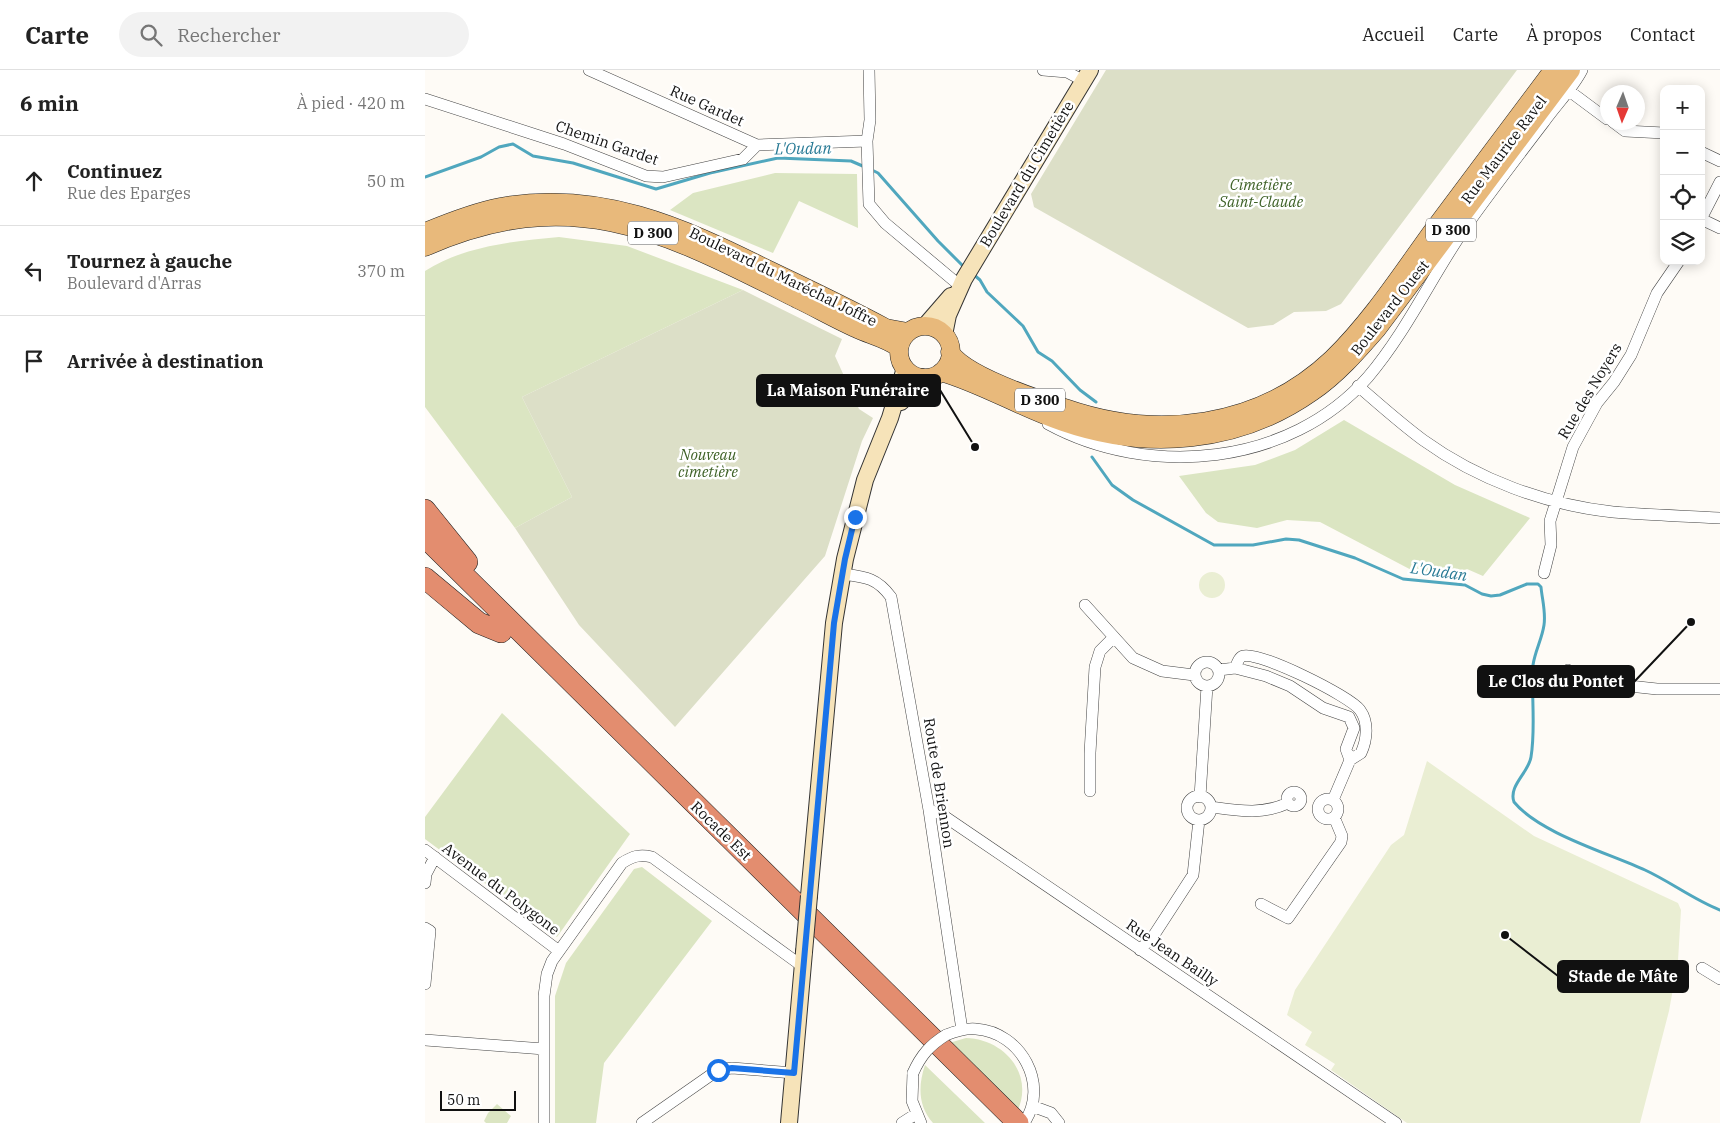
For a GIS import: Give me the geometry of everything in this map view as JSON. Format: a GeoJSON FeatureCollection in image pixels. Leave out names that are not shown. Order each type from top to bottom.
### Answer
{"type":"FeatureCollection","features":[{"type":"Feature","properties":{"kind":"highway"},"geometry":{"type":"LineString","coordinates":[[425,510],[465,560],[532,635],[538,651]]}},
{"type":"Feature","properties":{"kind":"highway","name":"Rocade Est"},"geometry":{"type":"LineString","coordinates":[[425,537],[538,651],[1018,1123]]}},
{"type":"Feature","properties":{"kind":"highway","name":"Rocade Est"},"geometry":{"type":"LineString","coordinates":[[425,557],[998,1123]]}},
{"type":"Feature","properties":{"kind":"highway"},"geometry":{"type":"LineString","coordinates":[[425,578],[479,623],[501,632]]}},
{"type":"Feature","properties":{"kind":"main road","name":"Boulevard Ouest"},"geometry":{"type":"LineString","coordinates":[[941,372],[995,385],[1099,420],[1146,426],[1177,426],[1208,422],[1240,412],[1277,396],[1309,379],[1349,340],[1390,289],[1553,70]]}},
{"type":"Feature","properties":{"kind":"main road","name":"Boulevard Ouest"},"geometry":{"type":"LineString","coordinates":[[950,352],[966,367],[1061,422],[1099,433],[1139,439],[1192,438],[1223,433],[1271,416],[1311,393],[1352,358],[1377,329],[1571,70]]}},
{"type":"Feature","properties":{"kind":"main road","name":"Boulevard du Cimetière"},"geometry":{"type":"LineString","coordinates":[[925,326],[931,322],[965,277],[1087,75]]}},
{"type":"Feature","properties":{"kind":"main road","name":"Boulevard du Maréchal Joffre"},"geometry":{"type":"LineString","coordinates":[[425,232],[480,211],[501,207],[566,202],[624,210],[684,229],[886,328],[908,332]]}},
{"type":"Feature","properties":{"kind":"main road","name":"Boulevard du Maréchal Joffre"},"geometry":{"type":"LineString","coordinates":[[425,247],[482,225],[528,217],[565,215],[632,226],[714,257],[899,348]]}},
{"type":"Feature","properties":{"kind":"main road","name":"Boulevard du Cimetière"},"geometry":{"type":"LineString","coordinates":[[944,335],[948,315],[965,277]]}},
{"type":"Feature","properties":{"kind":"main road"},"geometry":{"type":"LineString","coordinates":[[925,326],[932,327],[944,335],[949,342],[950,352],[947,364],[941,372],[931,377],[921,377],[905,368],[900,358],[899,348],[908,332],[925,326]]}},
{"type":"Feature","properties":{"kind":"main road"},"geometry":{"type":"LineString","coordinates":[[789,1123],[834,623],[843,574],[865,480],[889,418],[905,368]]}},
{"type":"Feature","properties":{"kind":"main road"},"geometry":{"type":"LineString","coordinates":[[889,418],[908,391],[921,377]]}},
{"type":"Feature","properties":{"kind":"street","name":"Rue Gardet"},"geometry":{"type":"LineString","coordinates":[[589,70],[757,145]]}},
{"type":"Feature","properties":{"kind":"street"},"geometry":{"type":"LineString","coordinates":[[869,70],[870,120],[867,142],[869,204],[885,223],[965,277]]}},
{"type":"Feature","properties":{"kind":"street"},"geometry":{"type":"LineString","coordinates":[[1043,70],[1087,75]]}},
{"type":"Feature","properties":{"kind":"street","name":"Rue Maurice Ravel"},"geometry":{"type":"LineString","coordinates":[[995,385],[1055,428],[1087,442],[1149,455],[1190,457],[1223,454],[1267,443],[1299,428],[1336,407],[1358,386],[1385,355],[1456,241],[1582,70]]}},
{"type":"Feature","properties":{"kind":"street"},"geometry":{"type":"LineString","coordinates":[[1568,90],[1600,114]]}},
{"type":"Feature","properties":{"kind":"street","name":"Chemin Gardet"},"geometry":{"type":"LineString","coordinates":[[425,99],[564,144],[647,176],[663,177],[743,159],[757,145]]}},
{"type":"Feature","properties":{"kind":"street"},"geometry":{"type":"LineString","coordinates":[[1624,130],[1660,133]]}},
{"type":"Feature","properties":{"kind":"street"},"geometry":{"type":"LineString","coordinates":[[757,145],[867,142]]}},
{"type":"Feature","properties":{"kind":"street"},"geometry":{"type":"LineString","coordinates":[[1705,154],[1720,161]]}},
{"type":"Feature","properties":{"kind":"street"},"geometry":{"type":"LineString","coordinates":[[1705,211],[1720,182]]}},
{"type":"Feature","properties":{"kind":"street"},"geometry":{"type":"LineString","coordinates":[[1703,220],[1720,228]]}},
{"type":"Feature","properties":{"kind":"street","name":"Rue des Noyers"},"geometry":{"type":"LineString","coordinates":[[1544,573],[1551,545],[1550,521],[1573,447],[1582,428],[1631,355],[1657,294],[1676,265]]}},
{"type":"Feature","properties":{"kind":"street"},"geometry":{"type":"LineString","coordinates":[[1358,386],[1404,425],[1452,458],[1507,485],[1557,501],[1612,512],[1720,518]]}},
{"type":"Feature","properties":{"kind":"street","name":"Route de Briennon"},"geometry":{"type":"LineString","coordinates":[[843,574],[871,578],[883,586],[891,597],[929,810],[962,1030]]}},
{"type":"Feature","properties":{"kind":"street"},"geometry":{"type":"LineString","coordinates":[[1085,604],[1113,638],[1133,658],[1153,668],[1194,675]]}},
{"type":"Feature","properties":{"kind":"street"},"geometry":{"type":"LineString","coordinates":[[1090,792],[1090,753],[1095,667],[1100,652],[1113,638]]}},
{"type":"Feature","properties":{"kind":"street"},"geometry":{"type":"LineString","coordinates":[[1235,668],[1239,658],[1244,655],[1277,663],[1346,697],[1359,708],[1366,720],[1361,753],[1350,760],[1333,800],[1338,811],[1334,817]]}},
{"type":"Feature","properties":{"kind":"street"},"geometry":{"type":"LineString","coordinates":[[1205,661],[1213,663],[1219,670],[1218,679],[1207,686],[1198,683],[1194,675],[1197,666],[1205,661]]}},
{"type":"Feature","properties":{"kind":"street"},"geometry":{"type":"LineString","coordinates":[[1219,670],[1235,668],[1266,676],[1290,686],[1323,708],[1349,717],[1354,728],[1346,750],[1350,760]]}},
{"type":"Feature","properties":{"kind":"street"},"geometry":{"type":"LineString","coordinates":[[1568,670],[1572,677],[1583,681],[1657,689],[1720,689]]}},
{"type":"Feature","properties":{"kind":"street"},"geometry":{"type":"LineString","coordinates":[[1200,797],[1207,686]]}},
{"type":"Feature","properties":{"kind":"street"},"geometry":{"type":"LineString","coordinates":[[1200,797],[1207,799],[1211,808],[1208,817],[1199,820],[1190,816],[1187,807],[1193,798],[1200,797]]}},
{"type":"Feature","properties":{"kind":"street"},"geometry":{"type":"LineString","coordinates":[[1333,800],[1325,799],[1318,805],[1318,811],[1322,817],[1334,817]]}},
{"type":"Feature","properties":{"kind":"street"},"geometry":{"type":"LineString","coordinates":[[1211,808],[1263,812],[1289,803],[1294,806],[1301,800],[1318,805]]}},
{"type":"Feature","properties":{"kind":"street","name":"Rue Jean Bailly"},"geometry":{"type":"LineString","coordinates":[[929,810],[941,814],[1396,1123]]}},
{"type":"Feature","properties":{"kind":"street"},"geometry":{"type":"LineString","coordinates":[[1261,904],[1287,918],[1341,842],[1342,836],[1334,817]]}},
{"type":"Feature","properties":{"kind":"street"},"geometry":{"type":"LineString","coordinates":[[1141,950],[1154,935],[1193,875],[1199,820]]}},
{"type":"Feature","properties":{"kind":"street","name":"Avenue du Polygone"},"geometry":{"type":"LineString","coordinates":[[425,850],[559,951]]}},
{"type":"Feature","properties":{"kind":"street"},"geometry":{"type":"LineString","coordinates":[[544,1123],[544,996],[547,974],[559,951],[621,862],[632,856],[643,855],[653,857],[803,959]]}},
{"type":"Feature","properties":{"kind":"street"},"geometry":{"type":"LineString","coordinates":[[425,883],[426,874],[435,857]]}},
{"type":"Feature","properties":{"kind":"street"},"geometry":{"type":"LineString","coordinates":[[425,928],[430,931],[425,984]]}},
{"type":"Feature","properties":{"kind":"street"},"geometry":{"type":"LineString","coordinates":[[1702,968],[1720,979]]}},
{"type":"Feature","properties":{"kind":"street"},"geometry":{"type":"LineString","coordinates":[[902,1123],[918,1119],[912,1101],[913,1073],[926,1051],[946,1034],[975,1029],[1001,1036],[1021,1053],[1033,1078],[1032,1106],[1024,1123]]}},
{"type":"Feature","properties":{"kind":"street"},"geometry":{"type":"LineString","coordinates":[[425,1040],[544,1050]]}},
{"type":"Feature","properties":{"kind":"street"},"geometry":{"type":"LineString","coordinates":[[642,1123],[718,1070],[732,1068],[794,1073]]}},
{"type":"Feature","properties":{"kind":"street"},"geometry":{"type":"LineString","coordinates":[[1032,1106],[1051,1113],[1059,1123]]}},
{"type":"Feature","properties":{"kind":"green space","name":"Cimetière Saint-Claude"},"geometry":{"type":"Polygon","coordinates":[[[1106,70],[1517,70],[1341,304],[1326,311],[1294,312],[1273,325],[1248,328],[1034,207],[1031,194],[1106,70]]]}},
{"type":"Feature","properties":{"kind":"green space"},"geometry":{"type":"Polygon","coordinates":[[[775,173],[857,174],[858,228],[799,201],[773,253],[670,210],[693,193],[775,173]]]}},
{"type":"Feature","properties":{"kind":"green space"},"geometry":{"type":"Polygon","coordinates":[[[559,237],[627,246],[743,290],[522,397],[572,497],[515,528],[425,407],[425,271],[472,250],[524,240],[559,237]]]}},
{"type":"Feature","properties":{"kind":"green space","name":"Nouveau cimetière"},"geometry":{"type":"Polygon","coordinates":[[[743,290],[842,339],[835,356],[859,409],[873,418],[862,441],[825,556],[675,727],[579,625],[515,528],[572,497],[522,397],[743,290]]]}},
{"type":"Feature","properties":{"kind":"green space"},"geometry":{"type":"Polygon","coordinates":[[[1344,420],[1455,485],[1530,518],[1483,576],[1467,569],[1457,574],[1419,574],[1320,522],[1287,520],[1257,528],[1218,522],[1206,513],[1179,476],[1255,465],[1295,450],[1344,420]]]}},
{"type":"Feature","properties":{"kind":"green space"},"geometry":{"type":"Polygon","coordinates":[[[1212,572],[1222,575],[1225,585],[1222,595],[1212,598],[1202,595],[1199,585],[1202,575],[1212,572]]]}},
{"type":"Feature","properties":{"kind":"green space"},"geometry":{"type":"Polygon","coordinates":[[[502,713],[630,834],[557,937],[425,839],[425,817],[502,713]]]}},
{"type":"Feature","properties":{"kind":"green space"},"geometry":{"type":"Polygon","coordinates":[[[1427,761],[1534,836],[1678,903],[1681,910],[1678,961],[1669,1011],[1640,1123],[1407,1123],[1331,1070],[1335,1064],[1305,1045],[1312,1032],[1287,1015],[1295,990],[1391,845],[1404,835],[1427,761]]]}},
{"type":"Feature","properties":{"kind":"green space"},"geometry":{"type":"Polygon","coordinates":[[[642,867],[712,921],[604,1063],[596,1123],[555,1123],[555,996],[566,963],[634,869],[642,867]]]}},
{"type":"Feature","properties":{"kind":"green space"},"geometry":{"type":"Polygon","coordinates":[[[966,1038],[980,1040],[993,1045],[1004,1052],[1012,1061],[1019,1072],[1022,1085],[1022,1098],[1017,1112],[949,1043],[966,1038]]]}},
{"type":"Feature","properties":{"kind":"green space"},"geometry":{"type":"Polygon","coordinates":[[[925,1065],[985,1123],[933,1123],[924,1110],[922,1103],[921,1081],[925,1065]]]}},
{"type":"Feature","properties":{"kind":"green space"},"geometry":{"type":"Polygon","coordinates":[[[497,1104],[511,1116],[507,1123],[486,1123],[484,1121],[488,1113],[497,1104]]]}},
{"type":"Feature","properties":{"kind":"waterway","name":"L'Oudan"},"geometry":{"type":"LineString","coordinates":[[425,177],[481,157],[499,147],[513,144],[533,156],[573,163],[656,189],[710,173],[778,158],[851,161],[865,167]]}},
{"type":"Feature","properties":{"kind":"waterway","name":"L'Oudan"},"geometry":{"type":"LineString","coordinates":[[870,169],[878,173],[938,241],[964,267]]}},
{"type":"Feature","properties":{"kind":"waterway","name":"L'Oudan"},"geometry":{"type":"LineString","coordinates":[[973,274],[980,280],[987,292],[1023,326],[1038,352],[1052,361],[1080,390],[1096,402]]}},
{"type":"Feature","properties":{"kind":"waterway","name":"L'Oudan"},"geometry":{"type":"LineString","coordinates":[[1092,457],[1112,485],[1133,500],[1214,545],[1253,545],[1286,539],[1299,540],[1355,558],[1403,579],[1465,585],[1482,594],[1491,596],[1500,595],[1527,584],[1538,584],[1541,587],[1544,620],[1533,665],[1531,757],[1514,790],[1514,802],[1525,813],[1557,833],[1645,870],[1720,910]]}},
{"type":"Feature","properties":{"kind":"place","name":"La Maison Funéraire"},"geometry":{"type":"Point","coordinates":[975,447]}},
{"type":"Feature","properties":{"kind":"place","name":"Le Clos du Pontet"},"geometry":{"type":"Point","coordinates":[1691,622]}},
{"type":"Feature","properties":{"kind":"place","name":"Stade de Mâte"},"geometry":{"type":"Point","coordinates":[1505,935]}},
{"type":"Feature","properties":{"kind":"route"},"geometry":{"type":"LineString","coordinates":[[718,1070],[732,1068],[794,1073],[803,952],[834,623],[845,559],[855,517]]}}]}
